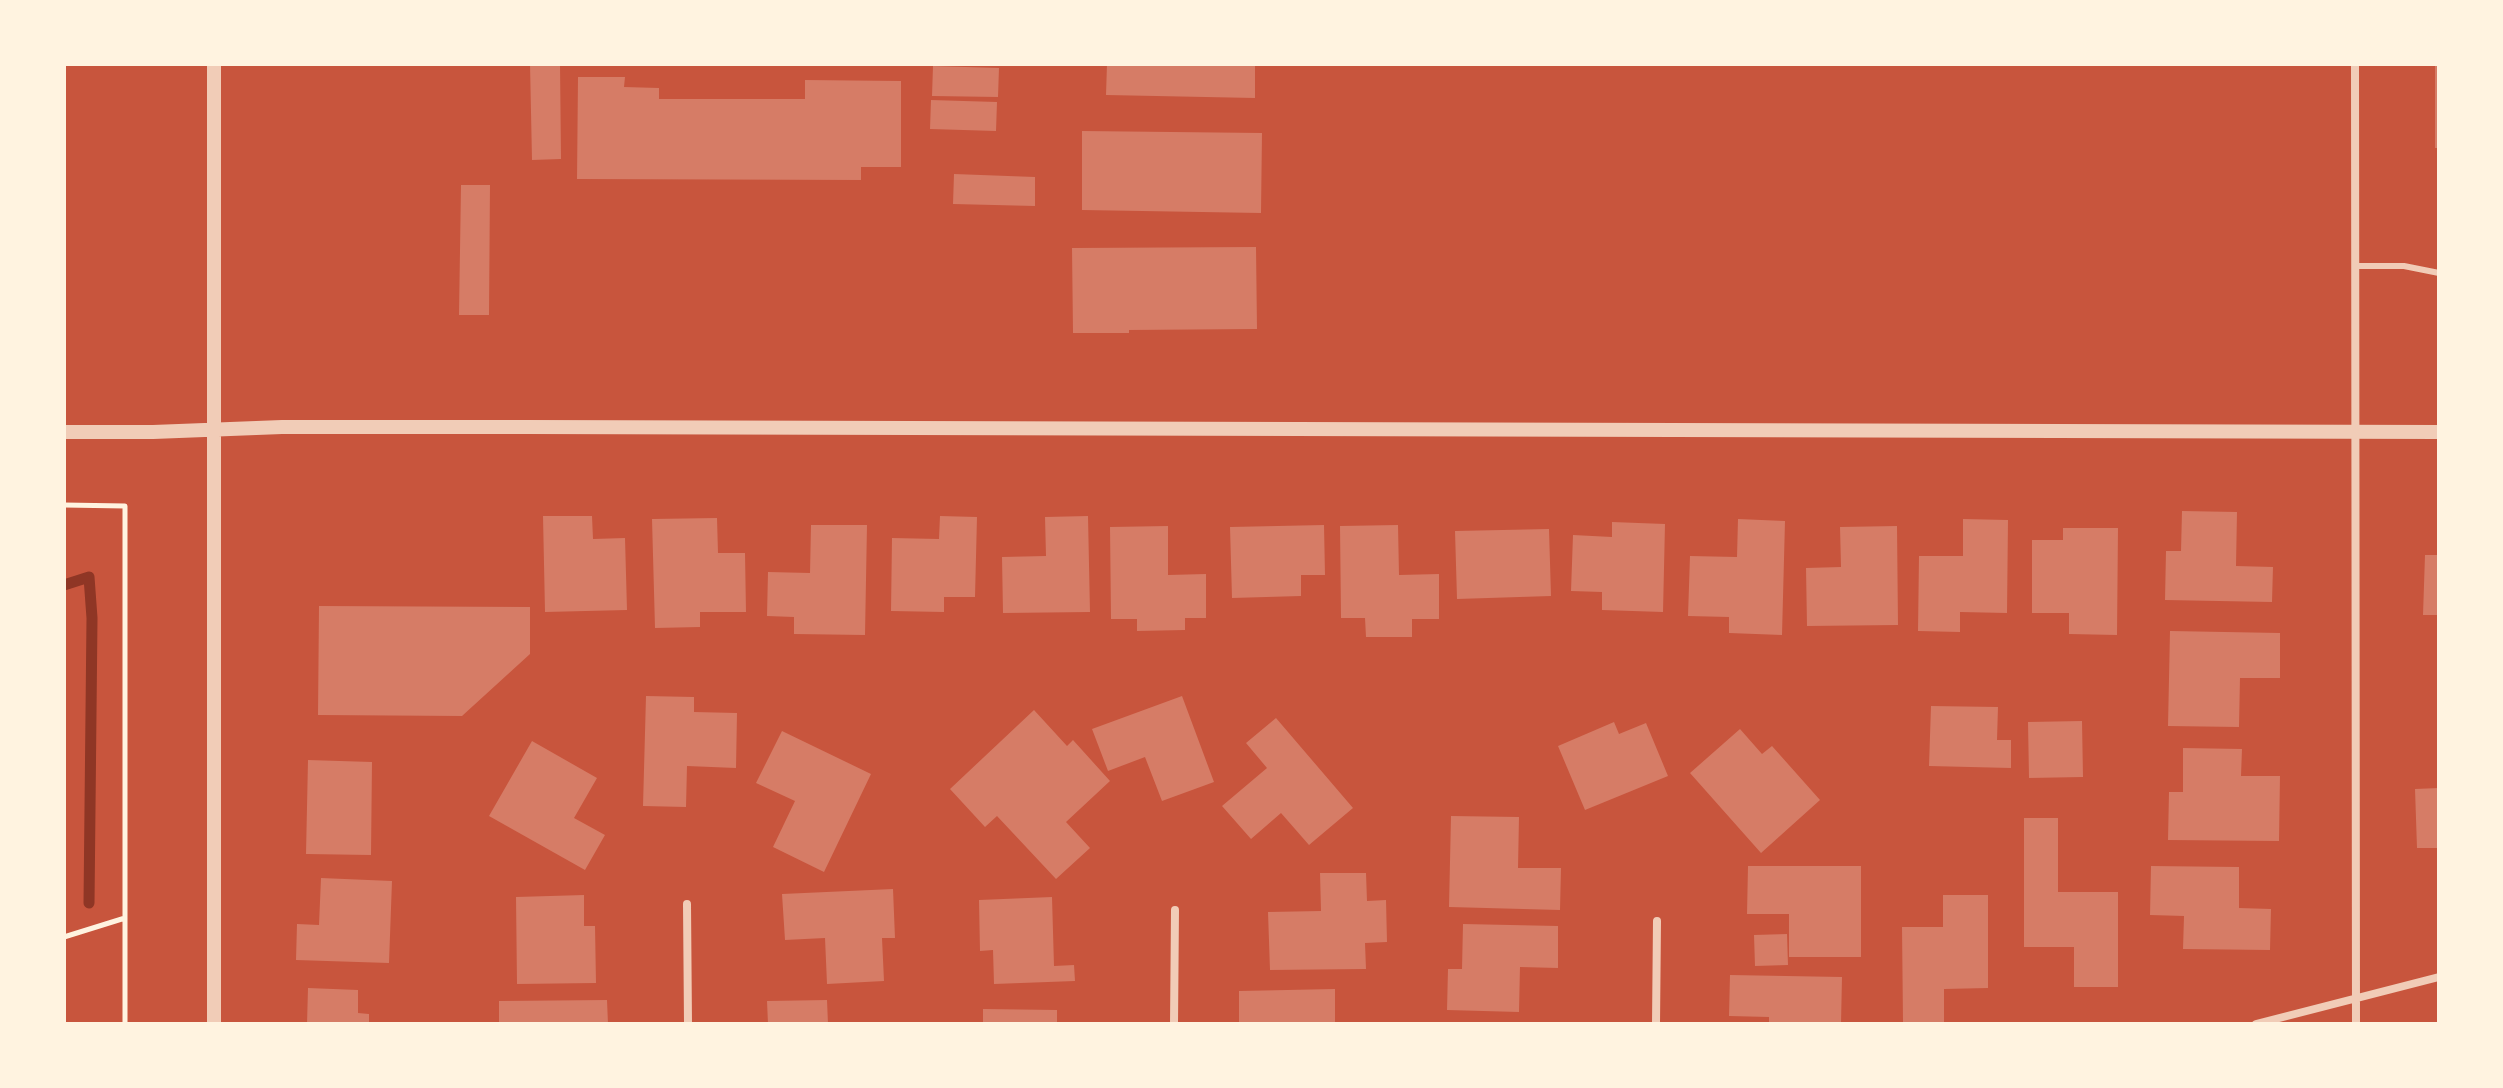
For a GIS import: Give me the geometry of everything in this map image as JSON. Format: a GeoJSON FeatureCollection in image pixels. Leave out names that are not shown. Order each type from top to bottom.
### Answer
{"type":"FeatureCollection","features":[{"type":"Feature","properties":{"kind":"street"},"geometry":{"type":"LineString","coordinates":[[214,64],[214,1024]]}},
{"type":"Feature","properties":{"kind":"street"},"geometry":{"type":"LineString","coordinates":[[2355,64],[2356,1024]]}},
{"type":"Feature","properties":{"kind":"street"},"geometry":{"type":"LineString","coordinates":[[64,432],[282,427],[2439,432]]}},
{"type":"Feature","properties":{"kind":"street"},"geometry":{"type":"LineString","coordinates":[[687,904],[688,1024]]}},
{"type":"Feature","properties":{"kind":"street"},"geometry":{"type":"LineString","coordinates":[[1174,1024],[1175,910]]}},
{"type":"Feature","properties":{"kind":"street"},"geometry":{"type":"LineString","coordinates":[[1656,1024],[1657,921]]}},
{"type":"Feature","properties":{"kind":"street"},"geometry":{"type":"LineString","coordinates":[[2256,1024],[2439,977]]}},
{"type":"Feature","properties":{"kind":"lane"},"geometry":{"type":"LineString","coordinates":[[2355,266],[2404,266],[2439,273]]}},
{"type":"Feature","properties":{"kind":"path"},"geometry":{"type":"LineString","coordinates":[[64,505],[125,506],[125,1024]]}},
{"type":"Feature","properties":{"kind":"path"},"geometry":{"type":"LineString","coordinates":[[64,937],[125,918]]}},
{"type":"Feature","properties":{"kind":"building"},"geometry":{"type":"Polygon","coordinates":[[[530,64],[560,64],[561,159],[532,160],[530,64]]]}},
{"type":"Feature","properties":{"kind":"building"},"geometry":{"type":"Polygon","coordinates":[[[1107,64],[1255,64],[1255,98],[1106,95],[1107,64]]]}},
{"type":"Feature","properties":{"kind":"building"},"geometry":{"type":"Polygon","coordinates":[[[2435,64],[2439,64],[2439,148],[2435,148],[2435,64]]]}},
{"type":"Feature","properties":{"kind":"building"},"geometry":{"type":"Polygon","coordinates":[[[933,66],[999,68],[998,97],[932,96],[933,66]]]}},
{"type":"Feature","properties":{"kind":"building"},"geometry":{"type":"Polygon","coordinates":[[[578,77],[625,77],[624,87],[659,88],[659,99],[805,99],[805,80],[901,81],[901,167],[861,167],[861,180],[577,179],[578,77]]]}},
{"type":"Feature","properties":{"kind":"building"},"geometry":{"type":"Polygon","coordinates":[[[931,100],[997,102],[996,131],[930,129],[931,100]]]}},
{"type":"Feature","properties":{"kind":"building"},"geometry":{"type":"Polygon","coordinates":[[[1082,131],[1262,133],[1261,213],[1082,210],[1082,131]]]}},
{"type":"Feature","properties":{"kind":"building"},"geometry":{"type":"Polygon","coordinates":[[[954,174],[1035,177],[1035,206],[953,204],[954,174]]]}},
{"type":"Feature","properties":{"kind":"building"},"geometry":{"type":"Polygon","coordinates":[[[461,185],[490,185],[489,315],[459,315],[461,185]]]}},
{"type":"Feature","properties":{"kind":"building"},"geometry":{"type":"Polygon","coordinates":[[[1256,247],[1257,329],[1073,333],[1072,248],[1256,247]]]}},
{"type":"Feature","properties":{"kind":"building"},"geometry":{"type":"Polygon","coordinates":[[[2182,511],[2237,512],[2236,566],[2273,567],[2272,602],[2165,600],[2166,551],[2181,551],[2182,511]]]}},
{"type":"Feature","properties":{"kind":"building"},"geometry":{"type":"Polygon","coordinates":[[[543,516],[592,516],[593,539],[625,538],[627,610],[545,612],[543,516]]]}},
{"type":"Feature","properties":{"kind":"building"},"geometry":{"type":"Polygon","coordinates":[[[940,516],[977,517],[975,597],[944,597],[944,612],[891,611],[892,538],[939,539],[940,516]]]}},
{"type":"Feature","properties":{"kind":"building"},"geometry":{"type":"Polygon","coordinates":[[[1088,516],[1090,612],[1003,613],[1002,557],[1046,556],[1045,517],[1088,516]]]}},
{"type":"Feature","properties":{"kind":"building"},"geometry":{"type":"Polygon","coordinates":[[[717,518],[718,553],[745,553],[746,612],[700,612],[700,627],[655,628],[652,519],[717,518]]]}},
{"type":"Feature","properties":{"kind":"building"},"geometry":{"type":"Polygon","coordinates":[[[1738,519],[1785,521],[1782,635],[1729,633],[1729,617],[1688,616],[1690,556],[1737,557],[1738,519]]]}},
{"type":"Feature","properties":{"kind":"building"},"geometry":{"type":"Polygon","coordinates":[[[1963,519],[2008,520],[2007,613],[1960,612],[1960,632],[1918,631],[1919,556],[1963,556],[1963,519]]]}},
{"type":"Feature","properties":{"kind":"building"},"geometry":{"type":"Polygon","coordinates":[[[1612,522],[1665,524],[1663,612],[1602,610],[1602,592],[1571,591],[1573,535],[1612,537],[1612,522]]]}},
{"type":"Feature","properties":{"kind":"building"},"geometry":{"type":"Polygon","coordinates":[[[811,525],[867,525],[865,635],[794,634],[794,617],[767,616],[768,572],[810,573],[811,525]]]}},
{"type":"Feature","properties":{"kind":"building"},"geometry":{"type":"Polygon","coordinates":[[[1324,525],[1325,575],[1301,575],[1301,596],[1232,598],[1230,527],[1324,525]]]}},
{"type":"Feature","properties":{"kind":"building"},"geometry":{"type":"Polygon","coordinates":[[[1398,525],[1399,575],[1439,574],[1439,619],[1412,619],[1412,637],[1366,637],[1365,618],[1341,618],[1340,526],[1398,525]]]}},
{"type":"Feature","properties":{"kind":"building"},"geometry":{"type":"Polygon","coordinates":[[[1168,526],[1168,575],[1206,574],[1206,618],[1185,618],[1185,630],[1137,631],[1137,619],[1111,619],[1110,527],[1168,526]]]}},
{"type":"Feature","properties":{"kind":"building"},"geometry":{"type":"Polygon","coordinates":[[[1897,526],[1898,625],[1807,626],[1806,568],[1841,567],[1840,527],[1897,526]]]}},
{"type":"Feature","properties":{"kind":"building"},"geometry":{"type":"Polygon","coordinates":[[[2063,528],[2118,528],[2117,635],[2069,634],[2069,613],[2032,613],[2032,540],[2063,540],[2063,528]]]}},
{"type":"Feature","properties":{"kind":"building"},"geometry":{"type":"Polygon","coordinates":[[[1549,529],[1551,596],[1457,599],[1455,531],[1549,529]]]}},
{"type":"Feature","properties":{"kind":"building"},"geometry":{"type":"Polygon","coordinates":[[[2425,555],[2439,555],[2439,615],[2423,615],[2425,555]]]}},
{"type":"Feature","properties":{"kind":"building"},"geometry":{"type":"Polygon","coordinates":[[[319,606],[530,607],[530,654],[462,716],[318,715],[319,606]]]}},
{"type":"Feature","properties":{"kind":"building"},"geometry":{"type":"Polygon","coordinates":[[[2170,631],[2280,633],[2280,678],[2240,678],[2239,727],[2168,726],[2170,631]]]}},
{"type":"Feature","properties":{"kind":"building"},"geometry":{"type":"Polygon","coordinates":[[[646,696],[694,697],[694,712],[737,713],[736,768],[687,766],[686,807],[643,806],[646,696]]]}},
{"type":"Feature","properties":{"kind":"building"},"geometry":{"type":"Polygon","coordinates":[[[1182,696],[1214,782],[1162,801],[1145,757],[1108,771],[1092,729],[1182,696]]]}},
{"type":"Feature","properties":{"kind":"building"},"geometry":{"type":"Polygon","coordinates":[[[1931,706],[1998,707],[1997,740],[2011,740],[2011,768],[1929,766],[1931,706]]]}},
{"type":"Feature","properties":{"kind":"building"},"geometry":{"type":"Polygon","coordinates":[[[1034,710],[1067,746],[1073,740],[1110,781],[1066,822],[1090,848],[1056,879],[997,816],[985,827],[950,789],[1034,710]]]}},
{"type":"Feature","properties":{"kind":"building"},"geometry":{"type":"Polygon","coordinates":[[[1276,718],[1353,808],[1309,845],[1281,813],[1251,839],[1222,806],[1267,768],[1246,743],[1276,718]]]}},
{"type":"Feature","properties":{"kind":"building"},"geometry":{"type":"Polygon","coordinates":[[[2082,721],[2083,777],[2029,778],[2028,722],[2082,721]]]}},
{"type":"Feature","properties":{"kind":"building"},"geometry":{"type":"Polygon","coordinates":[[[1614,722],[1619,734],[1646,723],[1668,776],[1585,810],[1558,746],[1614,722]]]}},
{"type":"Feature","properties":{"kind":"building"},"geometry":{"type":"Polygon","coordinates":[[[1740,729],[1762,754],[1772,746],[1820,800],[1761,853],[1690,773],[1740,729]]]}},
{"type":"Feature","properties":{"kind":"building"},"geometry":{"type":"Polygon","coordinates":[[[782,731],[871,774],[824,872],[773,847],[795,801],[756,783],[782,731]]]}},
{"type":"Feature","properties":{"kind":"building"},"geometry":{"type":"Polygon","coordinates":[[[532,741],[597,778],[574,818],[605,835],[585,870],[489,816],[532,741]]]}},
{"type":"Feature","properties":{"kind":"building"},"geometry":{"type":"Polygon","coordinates":[[[2183,748],[2242,749],[2241,776],[2280,776],[2279,841],[2168,840],[2169,792],[2183,792],[2183,748]]]}},
{"type":"Feature","properties":{"kind":"building"},"geometry":{"type":"Polygon","coordinates":[[[308,760],[372,762],[371,855],[306,854],[308,760]]]}},
{"type":"Feature","properties":{"kind":"building"},"geometry":{"type":"Polygon","coordinates":[[[2439,788],[2439,848],[2417,848],[2415,789],[2439,788]]]}},
{"type":"Feature","properties":{"kind":"building"},"geometry":{"type":"Polygon","coordinates":[[[1451,816],[1519,817],[1518,868],[1561,868],[1560,910],[1449,907],[1451,816]]]}},
{"type":"Feature","properties":{"kind":"building"},"geometry":{"type":"Polygon","coordinates":[[[2024,818],[2058,818],[2058,892],[2118,892],[2118,987],[2074,987],[2074,947],[2024,947],[2024,818]]]}},
{"type":"Feature","properties":{"kind":"building"},"geometry":{"type":"Polygon","coordinates":[[[1748,866],[1861,866],[1861,957],[1789,957],[1789,914],[1747,914],[1748,866]]]}},
{"type":"Feature","properties":{"kind":"building"},"geometry":{"type":"Polygon","coordinates":[[[2151,866],[2239,867],[2239,908],[2271,909],[2270,950],[2183,949],[2184,916],[2150,915],[2151,866]]]}},
{"type":"Feature","properties":{"kind":"building"},"geometry":{"type":"Polygon","coordinates":[[[1320,873],[1366,873],[1367,901],[1386,900],[1387,942],[1365,943],[1366,969],[1270,970],[1268,912],[1321,911],[1320,873]]]}},
{"type":"Feature","properties":{"kind":"building"},"geometry":{"type":"Polygon","coordinates":[[[321,878],[392,881],[389,963],[296,960],[297,924],[319,925],[321,878]]]}},
{"type":"Feature","properties":{"kind":"building"},"geometry":{"type":"Polygon","coordinates":[[[893,889],[895,938],[882,938],[884,981],[827,984],[825,938],[785,940],[782,894],[893,889]]]}},
{"type":"Feature","properties":{"kind":"building"},"geometry":{"type":"Polygon","coordinates":[[[584,895],[584,926],[595,926],[596,983],[517,984],[516,897],[584,895]]]}},
{"type":"Feature","properties":{"kind":"building"},"geometry":{"type":"Polygon","coordinates":[[[1943,895],[1988,895],[1988,988],[1944,989],[1944,1022],[1903,1022],[1902,927],[1943,927],[1943,895]]]}},
{"type":"Feature","properties":{"kind":"building"},"geometry":{"type":"Polygon","coordinates":[[[1052,897],[1054,966],[1074,965],[1075,981],[994,984],[993,950],[980,951],[979,900],[1052,897]]]}},
{"type":"Feature","properties":{"kind":"building"},"geometry":{"type":"Polygon","coordinates":[[[1463,924],[1558,926],[1558,968],[1520,967],[1519,1012],[1447,1010],[1448,969],[1462,969],[1463,924]]]}},
{"type":"Feature","properties":{"kind":"building"},"geometry":{"type":"Polygon","coordinates":[[[1787,934],[1788,965],[1755,966],[1754,935],[1787,934]]]}},
{"type":"Feature","properties":{"kind":"building"},"geometry":{"type":"Polygon","coordinates":[[[1730,975],[1842,977],[1841,1024],[1769,1024],[1769,1017],[1729,1016],[1730,975]]]}},
{"type":"Feature","properties":{"kind":"building"},"geometry":{"type":"Polygon","coordinates":[[[308,988],[358,990],[358,1013],[369,1014],[369,1024],[307,1024],[308,988]]]}},
{"type":"Feature","properties":{"kind":"building"},"geometry":{"type":"Polygon","coordinates":[[[1335,989],[1335,1024],[1239,1024],[1239,991],[1335,989]]]}},
{"type":"Feature","properties":{"kind":"building"},"geometry":{"type":"Polygon","coordinates":[[[607,1000],[608,1024],[499,1024],[499,1001],[607,1000]]]}},
{"type":"Feature","properties":{"kind":"building"},"geometry":{"type":"Polygon","coordinates":[[[827,1000],[828,1024],[768,1024],[767,1001],[827,1000]]]}},
{"type":"Feature","properties":{"kind":"building"},"geometry":{"type":"Polygon","coordinates":[[[983,1009],[1057,1010],[1057,1024],[983,1024],[983,1009]]]}},
{"type":"Feature","properties":{"kind":"waterway"},"geometry":{"type":"LineString","coordinates":[[64,585],[89,577],[92,618],[89,903]]}}]}
